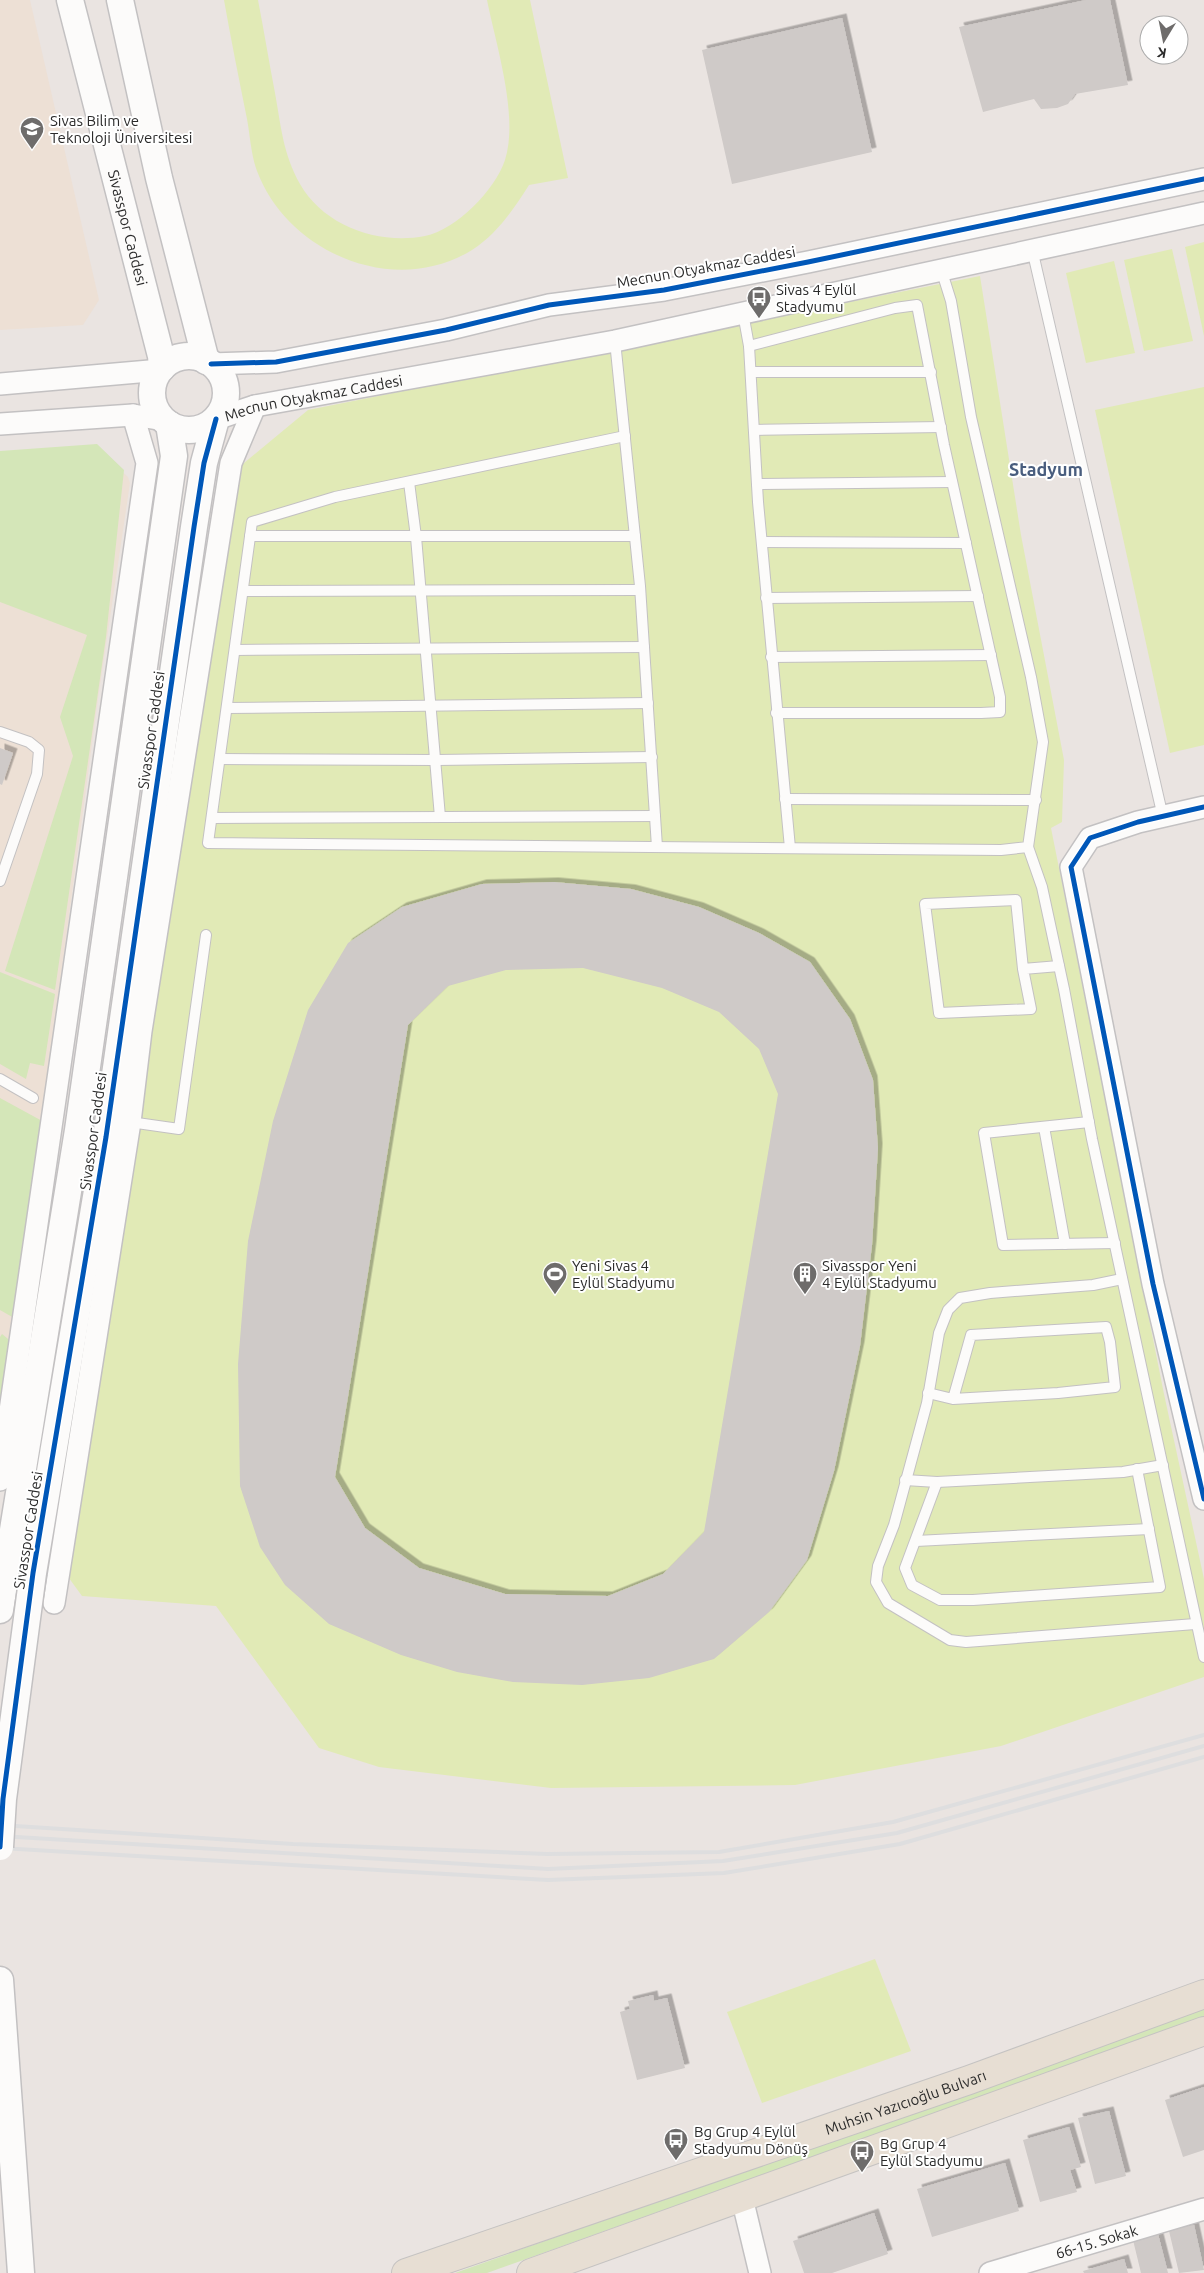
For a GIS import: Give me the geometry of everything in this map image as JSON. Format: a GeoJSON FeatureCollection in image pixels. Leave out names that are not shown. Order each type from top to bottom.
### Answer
{"type":"FeatureCollection","features":[{"type":"Feature","properties":{"kind":"main road","name":"Muhsin Yazıcıoğlu Bulvarı"},"geometry":{"type":"LineString","coordinates":[[406,2273],[969,2080],[1204,1994]]}},
{"type":"Feature","properties":{"kind":"main road"},"geometry":{"type":"LineString","coordinates":[[531,2273],[1204,2032]]}},
{"type":"Feature","properties":{"kind":"street","name":"Sivasspor Caddesi"},"geometry":{"type":"LineString","coordinates":[[70,0],[161,356],[162,369]]}},
{"type":"Feature","properties":{"kind":"street"},"geometry":{"type":"LineString","coordinates":[[0,424],[133,415],[166,422],[180,429],[193,430],[206,426],[216,419],[225,404],[226,391],[223,379],[209,362],[159,178],[120,0]]}},
{"type":"Feature","properties":{"kind":"street","name":"Mecnun Otyakmaz Caddesi"},"geometry":{"type":"LineString","coordinates":[[209,362],[276,362],[446,330],[549,305],[664,290],[808,262],[1204,179]]}},
{"type":"Feature","properties":{"kind":"street","name":"Mecnun Otyakmaz Caddesi"},"geometry":{"type":"LineString","coordinates":[[216,419],[255,406],[614,341],[1204,213]]}},
{"type":"Feature","properties":{"kind":"street"},"geometry":{"type":"LineString","coordinates":[[166,422],[154,405],[152,392],[155,380],[162,369],[170,362],[182,357],[195,357],[209,362]]}},
{"type":"Feature","properties":{"kind":"street"},"geometry":{"type":"LineString","coordinates":[[0,384],[162,369]]}},
{"type":"Feature","properties":{"kind":"street"},"geometry":{"type":"LineString","coordinates":[[54,1603],[130,1122],[141,1031],[231,463],[255,406]]}},
{"type":"Feature","properties":{"kind":"street"},"geometry":{"type":"LineString","coordinates":[[0,1480],[147,463],[133,415]]}},
{"type":"Feature","properties":{"kind":"street","name":"Sivasspor Caddesi"},"geometry":{"type":"LineString","coordinates":[[0,1847],[3,1799],[33,1574],[106,1137],[196,509],[204,463],[216,419]]}},
{"type":"Feature","properties":{"kind":"street","name":"Sivasspor Caddesi"},"geometry":{"type":"LineString","coordinates":[[0,1610],[81,1111],[174,456],[166,422]]}},
{"type":"Feature","properties":{"kind":"street"},"geometry":{"type":"LineString","coordinates":[[1204,807],[1163,816],[1090,838],[1071,867],[1153,1284],[1204,1499]]}},
{"type":"Feature","properties":{"kind":"street"},"geometry":{"type":"LineString","coordinates":[[0,1980],[21,2273]]}},
{"type":"Feature","properties":{"kind":"street"},"geometry":{"type":"LineString","coordinates":[[742,2198],[760,2273]]}},
{"type":"Feature","properties":{"kind":"street","name":"66-15. Sokak"},"geometry":{"type":"LineString","coordinates":[[990,2273],[1204,2209]]}},
{"type":"Feature","properties":{"kind":"lane"},"geometry":{"type":"LineString","coordinates":[[1032,249],[1163,816]]}},
{"type":"Feature","properties":{"kind":"lane"},"geometry":{"type":"LineString","coordinates":[[941,269],[950,301],[971,417],[1031,677],[1043,742],[1028,847],[1042,887],[1060,966],[1114,1244],[1195,1624],[1204,1657]]}},
{"type":"Feature","properties":{"kind":"lane"},"geometry":{"type":"LineString","coordinates":[[749,346],[895,308],[917,305],[952,482],[1000,697],[1000,712],[776,714]]}},
{"type":"Feature","properties":{"kind":"lane"},"geometry":{"type":"LineString","coordinates":[[743,313],[749,346],[766,598],[790,848]]}},
{"type":"Feature","properties":{"kind":"lane"},"geometry":{"type":"LineString","coordinates":[[614,341],[640,590],[658,847]]}},
{"type":"Feature","properties":{"kind":"lane"},"geometry":{"type":"LineString","coordinates":[[751,372],[931,372]]}},
{"type":"Feature","properties":{"kind":"lane"},"geometry":{"type":"LineString","coordinates":[[754,430],[941,427]]}},
{"type":"Feature","properties":{"kind":"lane"},"geometry":{"type":"LineString","coordinates":[[625,436],[335,497],[252,522],[208,843],[1001,850],[1028,847]]}},
{"type":"Feature","properties":{"kind":"lane"},"geometry":{"type":"LineString","coordinates":[[409,482],[432,704],[440,817]]}},
{"type":"Feature","properties":{"kind":"lane"},"geometry":{"type":"LineString","coordinates":[[757,484],[952,482]]}},
{"type":"Feature","properties":{"kind":"lane"},"geometry":{"type":"LineString","coordinates":[[250,536],[634,536]]}},
{"type":"Feature","properties":{"kind":"lane"},"geometry":{"type":"LineString","coordinates":[[762,542],[966,542]]}},
{"type":"Feature","properties":{"kind":"lane"},"geometry":{"type":"LineString","coordinates":[[243,591],[640,590]]}},
{"type":"Feature","properties":{"kind":"lane"},"geometry":{"type":"LineString","coordinates":[[766,598],[978,596]]}},
{"type":"Feature","properties":{"kind":"lane"},"geometry":{"type":"LineString","coordinates":[[235,650],[644,647]]}},
{"type":"Feature","properties":{"kind":"lane"},"geometry":{"type":"LineString","coordinates":[[771,657],[991,656]]}},
{"type":"Feature","properties":{"kind":"lane"},"geometry":{"type":"LineString","coordinates":[[227,708],[432,704],[648,703]]}},
{"type":"Feature","properties":{"kind":"lane"},"geometry":{"type":"LineString","coordinates":[[0,732],[28,742],[38,750],[37,774],[0,881]]}},
{"type":"Feature","properties":{"kind":"lane"},"geometry":{"type":"LineString","coordinates":[[220,759],[437,760],[652,757]]}},
{"type":"Feature","properties":{"kind":"lane"},"geometry":{"type":"LineString","coordinates":[[785,799],[1036,800]]}},
{"type":"Feature","properties":{"kind":"lane"},"geometry":{"type":"LineString","coordinates":[[212,818],[655,816]]}},
{"type":"Feature","properties":{"kind":"lane"},"geometry":{"type":"LineString","coordinates":[[1016,900],[1022,969],[1030,1009],[939,1014],[925,904],[1016,900]]}},
{"type":"Feature","properties":{"kind":"lane"},"geometry":{"type":"LineString","coordinates":[[130,1122],[179,1129],[206,935]]}},
{"type":"Feature","properties":{"kind":"lane"},"geometry":{"type":"LineString","coordinates":[[1022,969],[1060,966]]}},
{"type":"Feature","properties":{"kind":"lane"},"geometry":{"type":"LineString","coordinates":[[0,1079],[33,1098]]}},
{"type":"Feature","properties":{"kind":"lane"},"geometry":{"type":"LineString","coordinates":[[1089,1122],[984,1133],[1003,1245],[1114,1244]]}},
{"type":"Feature","properties":{"kind":"lane"},"geometry":{"type":"LineString","coordinates":[[1044,1127],[1065,1244]]}},
{"type":"Feature","properties":{"kind":"lane"},"geometry":{"type":"LineString","coordinates":[[1122,1279],[1093,1285],[990,1293],[960,1298],[948,1310],[939,1333],[928,1393],[894,1525],[878,1566],[876,1582],[888,1604],[950,1640],[986,1640],[1195,1624]]}},
{"type":"Feature","properties":{"kind":"lane"},"geometry":{"type":"LineString","coordinates":[[928,1393],[953,1399],[1058,1393],[1115,1387],[1110,1342],[1106,1327],[971,1336],[953,1399]]}},
{"type":"Feature","properties":{"kind":"lane"},"geometry":{"type":"LineString","coordinates":[[905,1480],[938,1482],[1137,1470],[1162,1465]]}},
{"type":"Feature","properties":{"kind":"lane"},"geometry":{"type":"LineString","coordinates":[[938,1482],[906,1568],[912,1585],[940,1600],[973,1600],[1160,1587],[1137,1470]]}},
{"type":"Feature","properties":{"kind":"lane"},"geometry":{"type":"LineString","coordinates":[[916,1541],[1148,1529]]}},
{"type":"Feature","properties":{"kind":"shaded area","name":"Sivas Bilim ve Teknoloji Üniversitesi"},"geometry":{"type":"Polygon","coordinates":[[[0,0],[30,0],[99,300],[83,325],[0,330],[0,0]]]}},
{"type":"Feature","properties":{"kind":"shaded area"},"geometry":{"type":"Polygon","coordinates":[[[96,448],[128,477],[130,483],[98,699],[0,1433],[0,454],[96,448]]]}},
{"type":"Feature","properties":{"kind":"green space"},"geometry":{"type":"Polygon","coordinates":[[[224,0],[258,0],[286,151],[294,173],[310,199],[338,221],[371,235],[389,238],[425,236],[449,226],[461,217],[473,207],[493,184],[505,160],[509,142],[509,123],[505,80],[487,0],[530,0],[568,178],[529,185],[511,212],[489,237],[472,250],[442,264],[410,269],[378,268],[347,259],[318,245],[293,225],[272,200],[257,171],[224,0]]]}},
{"type":"Feature","properties":{"kind":"green space"},"geometry":{"type":"Polygon","coordinates":[[[1204,242],[1204,336],[1185,247],[1204,242]]]}},
{"type":"Feature","properties":{"kind":"green space"},"geometry":{"type":"Polygon","coordinates":[[[1172,249],[1193,341],[1144,351],[1124,260],[1172,249]]]}},
{"type":"Feature","properties":{"kind":"green space"},"geometry":{"type":"Polygon","coordinates":[[[1114,261],[1135,353],[1086,363],[1066,273],[1114,261]]]}},
{"type":"Feature","properties":{"kind":"green space"},"geometry":{"type":"Polygon","coordinates":[[[980,276],[1021,535],[1064,760],[1062,822],[1051,828],[1164,1394],[1204,1579],[1204,1677],[1001,1746],[795,1785],[551,1788],[379,1767],[319,1748],[216,1606],[82,1596],[66,1574],[232,473],[308,410],[980,276]]]}},
{"type":"Feature","properties":{"kind":"green space"},"geometry":{"type":"Polygon","coordinates":[[[1204,387],[1204,745],[1170,753],[1095,410],[1204,387]]]}},
{"type":"Feature","properties":{"kind":"green space"},"geometry":{"type":"Polygon","coordinates":[[[97,444],[124,470],[106,637],[55,990],[5,971],[73,756],[60,717],[87,635],[0,602],[0,451],[97,444]]]}},
{"type":"Feature","properties":{"kind":"green space"},"geometry":{"type":"Polygon","coordinates":[[[0,972],[55,994],[44,1066],[30,1063],[26,1079],[0,1064],[0,972]]]}},
{"type":"Feature","properties":{"kind":"green space"},"geometry":{"type":"Polygon","coordinates":[[[0,1098],[44,1122],[14,1318],[0,1310],[0,1098]]]}},
{"type":"Feature","properties":{"kind":"green space"},"geometry":{"type":"Polygon","coordinates":[[[2,1334],[13,1343],[0,1436],[0,1337],[2,1334]]]}},
{"type":"Feature","properties":{"kind":"green space"},"geometry":{"type":"Polygon","coordinates":[[[875,1959],[911,2051],[762,2103],[727,2012],[875,1959]]]}},
{"type":"Feature","properties":{"kind":"green space"},"geometry":{"type":"Polygon","coordinates":[[[1204,2008],[1204,2017],[487,2273],[455,2273],[642,2207],[1204,2008]]]}},
{"type":"Feature","properties":{"kind":"building"},"geometry":{"type":"Polygon","coordinates":[[[1086,0],[1110,0],[1128,85],[1075,94],[1068,104],[1057,108],[1041,109],[1034,99],[983,112],[959,27],[1086,0]]]}},
{"type":"Feature","properties":{"kind":"building"},"geometry":{"type":"Polygon","coordinates":[[[842,18],[872,152],[732,184],[702,50],[842,18]]]}},
{"type":"Feature","properties":{"kind":"building"},"geometry":{"type":"Polygon","coordinates":[[[0,748],[13,753],[2,785],[0,784],[0,748]]]}},
{"type":"Feature","properties":{"kind":"building","name":"Sivasspor Yeni 4 Eylül Stadyumu"},"geometry":{"type":"Polygon","coordinates":[[[554,882],[631,889],[699,907],[759,933],[810,962],[850,1019],[873,1080],[878,1148],[872,1245],[860,1346],[834,1471],[807,1560],[769,1612],[714,1659],[649,1678],[582,1685],[513,1682],[457,1672],[401,1655],[329,1624],[285,1585],[260,1547],[240,1486],[238,1364],[248,1241],[273,1121],[308,1010],[348,943],[402,907],[482,884],[554,882]],[[583,968],[506,970],[448,986],[408,1025],[335,1477],[365,1528],[419,1568],[505,1594],[608,1596],[663,1574],[704,1532],[778,1094],[759,1049],[719,1012],[662,988],[583,968]]]}},
{"type":"Feature","properties":{"kind":"building"},"geometry":{"type":"Polygon","coordinates":[[[653,1995],[654,2001],[667,1998],[685,2068],[637,2080],[620,2012],[630,2009],[628,2001],[653,1995]]]}},
{"type":"Feature","properties":{"kind":"building"},"geometry":{"type":"Polygon","coordinates":[[[1204,2087],[1204,2150],[1183,2157],[1165,2100],[1204,2087]]]}},
{"type":"Feature","properties":{"kind":"building"},"geometry":{"type":"Polygon","coordinates":[[[1109,2111],[1126,2176],[1095,2184],[1078,2118],[1109,2111]]]}},
{"type":"Feature","properties":{"kind":"building"},"geometry":{"type":"Polygon","coordinates":[[[1069,2127],[1081,2167],[1070,2170],[1077,2192],[1040,2202],[1023,2140],[1069,2127]]]}},
{"type":"Feature","properties":{"kind":"building"},"geometry":{"type":"Polygon","coordinates":[[[1005,2163],[1019,2211],[932,2237],[917,2189],[1005,2163]]]}},
{"type":"Feature","properties":{"kind":"building"},"geometry":{"type":"Polygon","coordinates":[[[874,2213],[888,2254],[832,2273],[804,2273],[793,2241],[874,2213]]]}},
{"type":"Feature","properties":{"kind":"building"},"geometry":{"type":"Polygon","coordinates":[[[1194,2225],[1204,2270],[1179,2273],[1169,2231],[1194,2225]]]}},
{"type":"Feature","properties":{"kind":"building"},"geometry":{"type":"Polygon","coordinates":[[[1158,2234],[1168,2273],[1141,2273],[1133,2240],[1158,2234]]]}},
{"type":"Feature","properties":{"kind":"building"},"geometry":{"type":"Polygon","coordinates":[[[1124,2259],[1128,2273],[1084,2273],[1083,2271],[1124,2259]]]}},
{"type":"Feature","properties":{"kind":"railway"},"geometry":{"type":"LineString","coordinates":[[0,1825],[293,1844],[547,1854],[719,1852],[893,1822],[1204,1735]]}},
{"type":"Feature","properties":{"kind":"railway"},"geometry":{"type":"LineString","coordinates":[[0,1836],[548,1869],[723,1861],[897,1833],[1204,1746]]}},
{"type":"Feature","properties":{"kind":"railway"},"geometry":{"type":"LineString","coordinates":[[0,1848],[548,1880],[724,1873],[900,1844],[1204,1757]]}},
{"type":"Feature","properties":{"kind":"cycle path"},"geometry":{"type":"LineString","coordinates":[[211,364],[276,362],[446,330],[549,305],[664,290],[808,262],[1204,179]]}},
{"type":"Feature","properties":{"kind":"cycle path"},"geometry":{"type":"LineString","coordinates":[[0,1847],[3,1799],[33,1573],[106,1137],[204,463],[216,419]]}},
{"type":"Feature","properties":{"kind":"cycle path"},"geometry":{"type":"LineString","coordinates":[[1204,807],[1138,822],[1090,838],[1071,867],[1153,1284],[1204,1499]]}},
{"type":"Feature","properties":{"kind":"place","name":"Sivas Bilim ve Teknoloji Üniversitesi"},"geometry":{"type":"Point","coordinates":[32,150]}},
{"type":"Feature","properties":{"kind":"place","name":"Sivas 4 Eylül Stadyumu"},"geometry":{"type":"Point","coordinates":[759,319]}},
{"type":"Feature","properties":{"kind":"place","name":"Yeni Sivas 4 Eylül Stadyumu"},"geometry":{"type":"Point","coordinates":[555,1295]}},
{"type":"Feature","properties":{"kind":"place","name":"Sivasspor Yeni 4 Eylül Stadyumu"},"geometry":{"type":"Point","coordinates":[805,1295]}},
{"type":"Feature","properties":{"kind":"place","name":"Bg Grup 4 Eylül Stadyumu Dönüş"},"geometry":{"type":"Point","coordinates":[676,2161]}},
{"type":"Feature","properties":{"kind":"place","name":"Bg Grup 4 Eylül Stadyumu"},"geometry":{"type":"Point","coordinates":[862,2173]}},
{"type":"Feature","properties":{"kind":"district","name":"Stadyum"},"geometry":{"type":"Point","coordinates":[1046,469]}}]}
